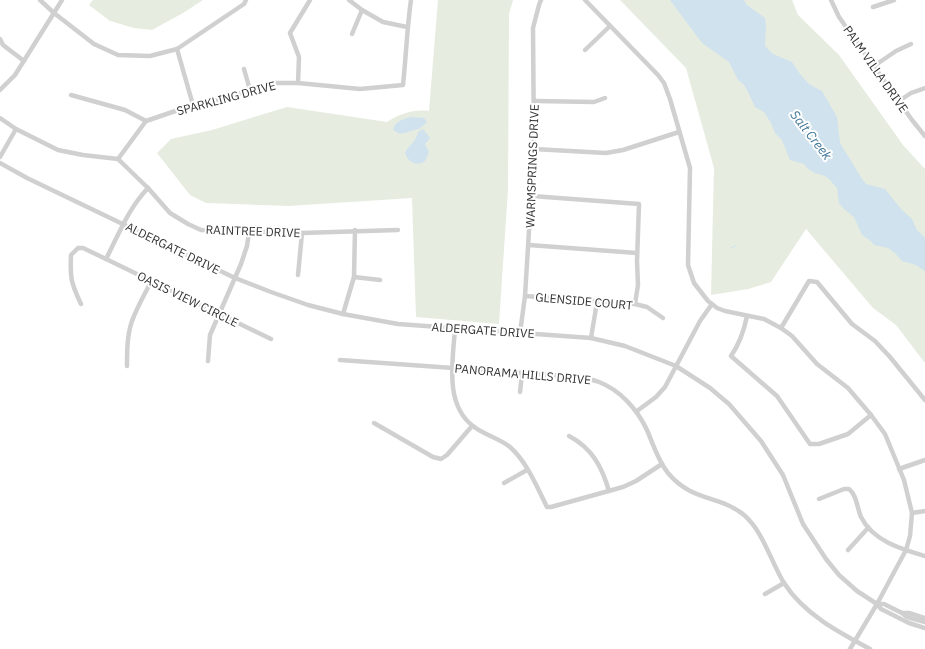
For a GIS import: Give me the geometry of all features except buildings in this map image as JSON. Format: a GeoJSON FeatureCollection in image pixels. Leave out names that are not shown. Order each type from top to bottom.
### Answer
{"type":"FeatureCollection","features":[{"type":"Feature","properties":{"kind":"street"},"geometry":{"type":"LineString","coordinates":[[40,0],[54,13],[94,44],[118,55],[150,56],[177,49],[244,4],[246,0]]}},
{"type":"Feature","properties":{"kind":"street"},"geometry":{"type":"LineString","coordinates":[[0,90],[15,76],[62,0]]}},
{"type":"Feature","properties":{"kind":"street"},"geometry":{"type":"LineString","coordinates":[[298,83],[299,57],[290,33],[310,0]]}},
{"type":"Feature","properties":{"kind":"street"},"geometry":{"type":"LineString","coordinates":[[349,0],[362,10],[383,22],[407,26],[411,0]]}},
{"type":"Feature","properties":{"kind":"street","name":"WARMSPRINGS DRIVE"},"geometry":{"type":"LineString","coordinates":[[520,333],[525,296],[532,196],[535,101],[533,28],[541,0]]}},
{"type":"Feature","properties":{"kind":"street"},"geometry":{"type":"LineString","coordinates":[[585,0],[664,83],[690,168],[688,265],[694,283],[700,292],[712,304],[724,311],[764,319],[792,336],[817,364],[848,388],[885,434],[908,494],[912,513],[910,536],[906,550],[877,604],[850,649]]}},
{"type":"Feature","properties":{"kind":"street","name":"PALM VILLA DRIVE"},"geometry":{"type":"LineString","coordinates":[[831,0],[839,17],[925,136]]}},
{"type":"Feature","properties":{"kind":"street"},"geometry":{"type":"LineString","coordinates":[[873,7],[894,0]]}},
{"type":"Feature","properties":{"kind":"street"},"geometry":{"type":"LineString","coordinates":[[352,34],[362,10]]}},
{"type":"Feature","properties":{"kind":"street","name":"SPARKLING DRIVE"},"geometry":{"type":"LineString","coordinates":[[146,120],[192,105],[222,99],[275,83],[298,83],[360,89],[403,85],[407,44],[407,26]]}},
{"type":"Feature","properties":{"kind":"street"},"geometry":{"type":"LineString","coordinates":[[585,50],[610,26]]}},
{"type":"Feature","properties":{"kind":"street"},"geometry":{"type":"LineString","coordinates":[[0,39],[3,45],[24,61]]}},
{"type":"Feature","properties":{"kind":"street"},"geometry":{"type":"LineString","coordinates":[[874,66],[896,50],[911,44]]}},
{"type":"Feature","properties":{"kind":"street"},"geometry":{"type":"LineString","coordinates":[[177,49],[192,105]]}},
{"type":"Feature","properties":{"kind":"street"},"geometry":{"type":"LineString","coordinates":[[244,69],[250,90]]}},
{"type":"Feature","properties":{"kind":"street"},"geometry":{"type":"LineString","coordinates":[[899,101],[911,93],[925,88]]}},
{"type":"Feature","properties":{"kind":"street"},"geometry":{"type":"LineString","coordinates":[[0,118],[16,129],[58,150],[83,155],[118,159],[146,120],[125,110],[71,95]]}},
{"type":"Feature","properties":{"kind":"street"},"geometry":{"type":"LineString","coordinates":[[535,101],[594,102],[605,98]]}},
{"type":"Feature","properties":{"kind":"street"},"geometry":{"type":"LineString","coordinates":[[0,157],[16,129]]}},
{"type":"Feature","properties":{"kind":"street"},"geometry":{"type":"LineString","coordinates":[[534,148],[606,153],[623,150],[680,132]]}},
{"type":"Feature","properties":{"kind":"street","name":"RAINTREE DRIVE"},"geometry":{"type":"LineString","coordinates":[[118,159],[148,188],[170,213],[201,230],[302,233],[355,230],[398,230]]}},
{"type":"Feature","properties":{"kind":"street","name":"ALDERGATE DRIVE"},"geometry":{"type":"LineString","coordinates":[[0,163],[27,178],[236,278],[271,292],[343,314],[398,324],[591,338],[625,346],[676,366],[710,388],[729,404],[761,441],[780,470],[803,524],[822,554],[839,575],[857,591],[877,604],[881,609],[898,619],[925,628]]}},
{"type":"Feature","properties":{"kind":"street"},"geometry":{"type":"LineString","coordinates":[[106,259],[128,213],[138,198],[148,188]]}},
{"type":"Feature","properties":{"kind":"street"},"geometry":{"type":"LineString","coordinates":[[532,196],[638,204],[638,285],[634,304]]}},
{"type":"Feature","properties":{"kind":"street"},"geometry":{"type":"LineString","coordinates":[[343,314],[354,277],[355,230]]}},
{"type":"Feature","properties":{"kind":"street"},"geometry":{"type":"LineString","coordinates":[[208,361],[210,335],[236,278],[247,246],[249,232]]}},
{"type":"Feature","properties":{"kind":"street"},"geometry":{"type":"LineString","coordinates":[[298,274],[302,233]]}},
{"type":"Feature","properties":{"kind":"street"},"geometry":{"type":"LineString","coordinates":[[529,245],[637,253]]}},
{"type":"Feature","properties":{"kind":"street","name":"OASIS VIEW CIRCLE"},"geometry":{"type":"LineString","coordinates":[[81,304],[70,276],[71,255],[74,250],[78,248],[83,248],[271,339]]}},
{"type":"Feature","properties":{"kind":"street"},"geometry":{"type":"LineString","coordinates":[[354,277],[380,280]]}},
{"type":"Feature","properties":{"kind":"street"},"geometry":{"type":"LineString","coordinates":[[781,328],[808,281],[817,282],[852,324],[875,341],[890,357],[925,400]]}},
{"type":"Feature","properties":{"kind":"street"},"geometry":{"type":"LineString","coordinates":[[127,366],[129,333],[133,317],[151,282]]}},
{"type":"Feature","properties":{"kind":"street","name":"GLENSIDE COURT"},"geometry":{"type":"LineString","coordinates":[[525,296],[634,304],[646,307],[663,318]]}},
{"type":"Feature","properties":{"kind":"street"},"geometry":{"type":"LineString","coordinates":[[591,338],[597,302]]}},
{"type":"Feature","properties":{"kind":"street"},"geometry":{"type":"LineString","coordinates":[[637,411],[656,397],[665,387],[700,321],[712,304]]}},
{"type":"Feature","properties":{"kind":"street"},"geometry":{"type":"LineString","coordinates":[[747,316],[743,334],[739,344],[731,356],[777,396],[810,444],[819,444],[848,434],[871,415]]}},
{"type":"Feature","properties":{"kind":"street"},"geometry":{"type":"LineString","coordinates":[[455,328],[452,381],[455,400],[462,415],[472,426],[500,440],[519,456],[547,507],[551,508],[623,487],[636,481],[662,464]]}},
{"type":"Feature","properties":{"kind":"street","name":"PANORAMA HILLS DRIVE"},"geometry":{"type":"LineString","coordinates":[[340,360],[566,376],[598,381],[612,388],[637,411],[668,474],[680,486],[690,492],[728,505],[744,515],[758,531],[784,583],[795,597],[816,618],[870,649]]}},
{"type":"Feature","properties":{"kind":"street"},"geometry":{"type":"LineString","coordinates":[[520,392],[522,374]]}},
{"type":"Feature","properties":{"kind":"street"},"geometry":{"type":"LineString","coordinates":[[374,423],[433,457],[441,459],[447,455],[472,426]]}},
{"type":"Feature","properties":{"kind":"street"},"geometry":{"type":"LineString","coordinates":[[569,436],[582,444],[593,455],[599,464],[610,491]]}},
{"type":"Feature","properties":{"kind":"street"},"geometry":{"type":"LineString","coordinates":[[899,469],[925,460]]}},
{"type":"Feature","properties":{"kind":"street"},"geometry":{"type":"LineString","coordinates":[[504,483],[527,470]]}},
{"type":"Feature","properties":{"kind":"street"},"geometry":{"type":"LineString","coordinates":[[819,499],[844,489],[849,489],[853,492],[861,516],[868,528],[882,539],[906,550],[925,556]]}},
{"type":"Feature","properties":{"kind":"street"},"geometry":{"type":"LineString","coordinates":[[912,513],[925,511]]}},
{"type":"Feature","properties":{"kind":"street"},"geometry":{"type":"LineString","coordinates":[[848,550],[868,528]]}},
{"type":"Feature","properties":{"kind":"street"},"geometry":{"type":"LineString","coordinates":[[765,594],[784,583]]}},
{"type":"Feature","properties":{"kind":"street","name":"ALDERGATE DRIVE"},"geometry":{"type":"LineString","coordinates":[[877,604],[884,604],[907,617],[925,622]]}},
{"type":"Feature","properties":{"kind":"street","name":"ALDERGATE DRIVE"},"geometry":{"type":"LineString","coordinates":[[902,613],[909,613],[925,618]]}},
{"type":"Feature","properties":{"kind":"shaded area"},"geometry":{"type":"Polygon","coordinates":[[[93,0],[203,0],[152,30],[134,28],[110,21],[89,5],[93,0]]]}},
{"type":"Feature","properties":{"kind":"shaded area"},"geometry":{"type":"Polygon","coordinates":[[[438,0],[513,0],[509,14],[508,189],[499,324],[416,317],[412,198],[288,206],[206,203],[190,195],[157,153],[171,139],[212,130],[287,107],[387,122],[407,113],[429,111],[438,0]]]}},
{"type":"Feature","properties":{"kind":"shaded area"},"geometry":{"type":"Polygon","coordinates":[[[620,0],[792,0],[798,15],[839,55],[903,145],[925,169],[925,363],[896,325],[873,308],[806,229],[771,282],[748,289],[711,295],[714,168],[686,68],[620,0]]]}},
{"type":"Feature","properties":{"kind":"water","name":"Salt Creek"},"geometry":{"type":"Polygon","coordinates":[[[670,0],[744,0],[747,5],[765,18],[765,46],[773,54],[792,62],[809,84],[822,91],[837,117],[840,143],[862,179],[866,184],[885,189],[901,209],[912,219],[917,230],[925,238],[925,271],[916,265],[902,261],[888,248],[874,245],[862,235],[854,217],[839,203],[837,188],[829,179],[808,169],[804,164],[790,160],[782,140],[775,133],[764,112],[755,107],[744,85],[738,80],[729,62],[702,43],[670,0]]]}},
{"type":"Feature","properties":{"kind":"water"},"geometry":{"type":"Polygon","coordinates":[[[411,117],[424,118],[427,122],[419,129],[406,133],[399,133],[393,129],[398,122],[411,117]]]}},
{"type":"Feature","properties":{"kind":"water"},"geometry":{"type":"Polygon","coordinates":[[[423,129],[430,138],[425,144],[429,152],[425,161],[419,164],[413,163],[408,159],[405,153],[408,147],[416,139],[418,132],[423,129]]]}},
{"type":"Feature","properties":{"kind":"waterway"},"geometry":{"type":"LineString","coordinates":[[731,248],[736,246]]}}]}
